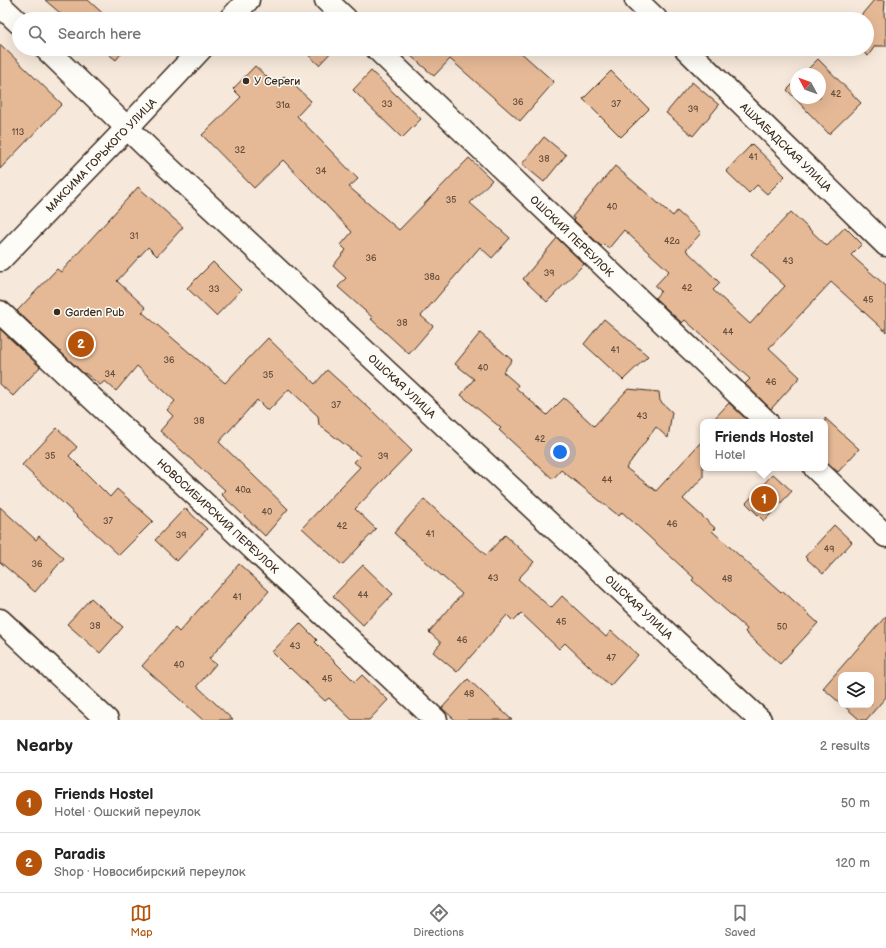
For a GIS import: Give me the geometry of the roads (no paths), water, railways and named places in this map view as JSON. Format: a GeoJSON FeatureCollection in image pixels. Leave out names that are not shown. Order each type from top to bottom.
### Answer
{"type":"FeatureCollection","features":[{"type":"Feature","properties":{"kind":"street"},"geometry":{"type":"LineString","coordinates":[[237,12],[248,0]]}},
{"type":"Feature","properties":{"kind":"street"},"geometry":{"type":"LineString","coordinates":[[326,0],[339,12]]}},
{"type":"Feature","properties":{"kind":"street"},"geometry":{"type":"LineString","coordinates":[[636,0],[649,12]]}},
{"type":"Feature","properties":{"kind":"street"},"geometry":{"type":"LineString","coordinates":[[0,5],[12,16]]}},
{"type":"Feature","properties":{"kind":"street","name":"ОШСКАЯ УЛИЦА"},"geometry":{"type":"LineString","coordinates":[[53,56],[162,162],[760,720]]}},
{"type":"Feature","properties":{"kind":"street","name":"МАКСИМА ГОРЬКОГО УЛИЦА"},"geometry":{"type":"LineString","coordinates":[[0,260],[195,56]]}},
{"type":"Feature","properties":{"kind":"street","name":"ОШСКИЙ ПЕРЕУЛОК"},"geometry":{"type":"LineString","coordinates":[[384,56],[763,419]]}},
{"type":"Feature","properties":{"kind":"street","name":"АШХАБАДСКАЯ УЛИЦА"},"geometry":{"type":"LineString","coordinates":[[693,56],[886,245]]}},
{"type":"Feature","properties":{"kind":"street","name":"НОВОСИБИРСКИЙ ПЕРЕУЛОК"},"geometry":{"type":"LineString","coordinates":[[0,312],[436,720]]}},
{"type":"Feature","properties":{"kind":"street"},"geometry":{"type":"LineString","coordinates":[[817,471],[886,536]]}},
{"type":"Feature","properties":{"kind":"street"},"geometry":{"type":"LineString","coordinates":[[0,620],[107,720]]}},
{"type":"Feature","properties":{"kind":"place","name":"У Сереги"},"geometry":{"type":"Point","coordinates":[246,81]}},
{"type":"Feature","properties":{"kind":"place","name":"Garden Pub"},"geometry":{"type":"Point","coordinates":[57,312]}},
{"type":"Feature","properties":{"kind":"place","name":"Paradis"},"geometry":{"type":"Point","coordinates":[81,344]}},
{"type":"Feature","properties":{"kind":"place","name":"Friends Hostel"},"geometry":{"type":"Point","coordinates":[764,499]}}]}
